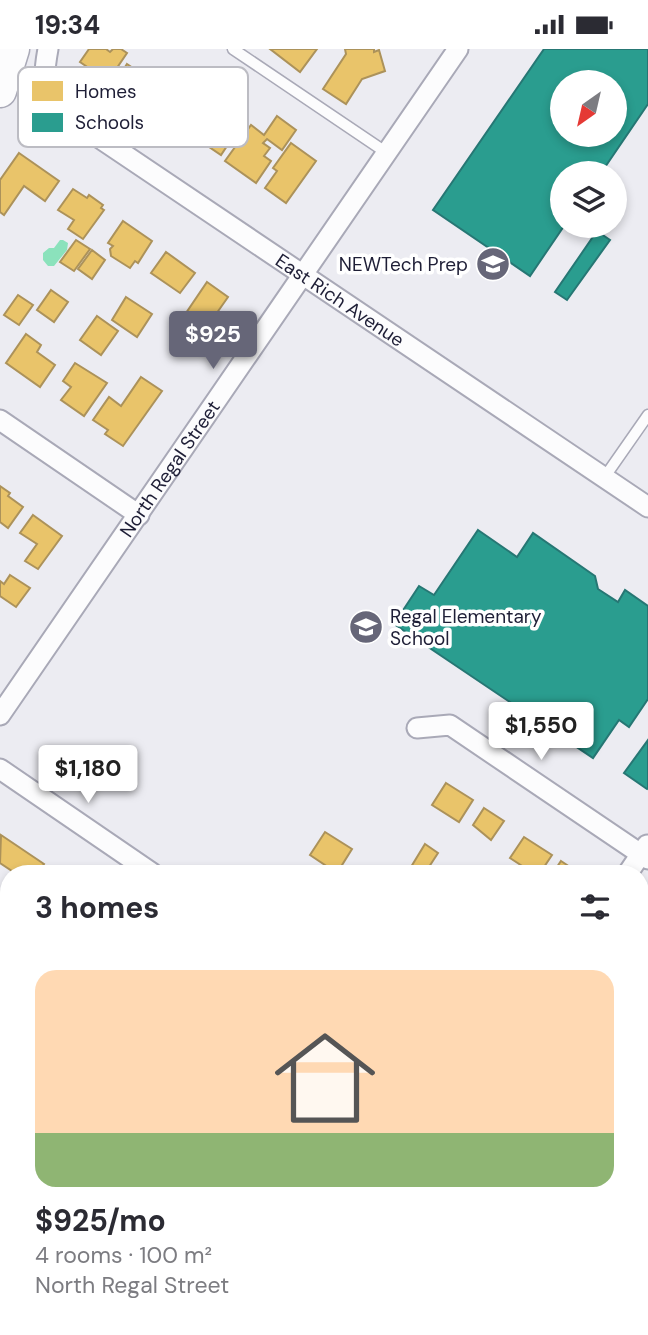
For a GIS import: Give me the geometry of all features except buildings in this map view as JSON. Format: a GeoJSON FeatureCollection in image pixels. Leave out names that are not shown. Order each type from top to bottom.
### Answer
{"type":"FeatureCollection","features":[{"type":"Feature","properties":{"kind":"main road"},"geometry":{"type":"LineString","coordinates":[[0,91],[13,49]]}},
{"type":"Feature","properties":{"kind":"street","name":"East Rich Avenue"},"geometry":{"type":"LineString","coordinates":[[46,67],[48,49]]}},
{"type":"Feature","properties":{"kind":"street","name":"North Regal Street"},"geometry":{"type":"LineString","coordinates":[[0,715],[458,49]]}},
{"type":"Feature","properties":{"kind":"street","name":"East Rich Avenue"},"geometry":{"type":"LineString","coordinates":[[114,147],[648,507]]}},
{"type":"Feature","properties":{"kind":"street"},"geometry":{"type":"LineString","coordinates":[[0,420],[139,515]]}},
{"type":"Feature","properties":{"kind":"street"},"geometry":{"type":"LineString","coordinates":[[418,728],[450,725],[646,852]]}},
{"type":"Feature","properties":{"kind":"street"},"geometry":{"type":"LineString","coordinates":[[0,769],[140,865]]}},
{"type":"Feature","properties":{"kind":"lane"},"geometry":{"type":"LineString","coordinates":[[233,49],[387,153]]}},
{"type":"Feature","properties":{"kind":"lane"},"geometry":{"type":"LineString","coordinates":[[604,478],[648,415]]}},
{"type":"Feature","properties":{"kind":"shaded area"},"geometry":{"type":"Polygon","coordinates":[[[60,240],[68,243],[67,250],[54,266],[48,266],[43,260],[43,253],[54,248],[60,240]]]}},
{"type":"Feature","properties":{"kind":"place","name":"NEWTech Prep"},"geometry":{"type":"Point","coordinates":[493,264]}},
{"type":"Feature","properties":{"kind":"place","name":"Regal Elementary School"},"geometry":{"type":"Point","coordinates":[366,627]}}]}
